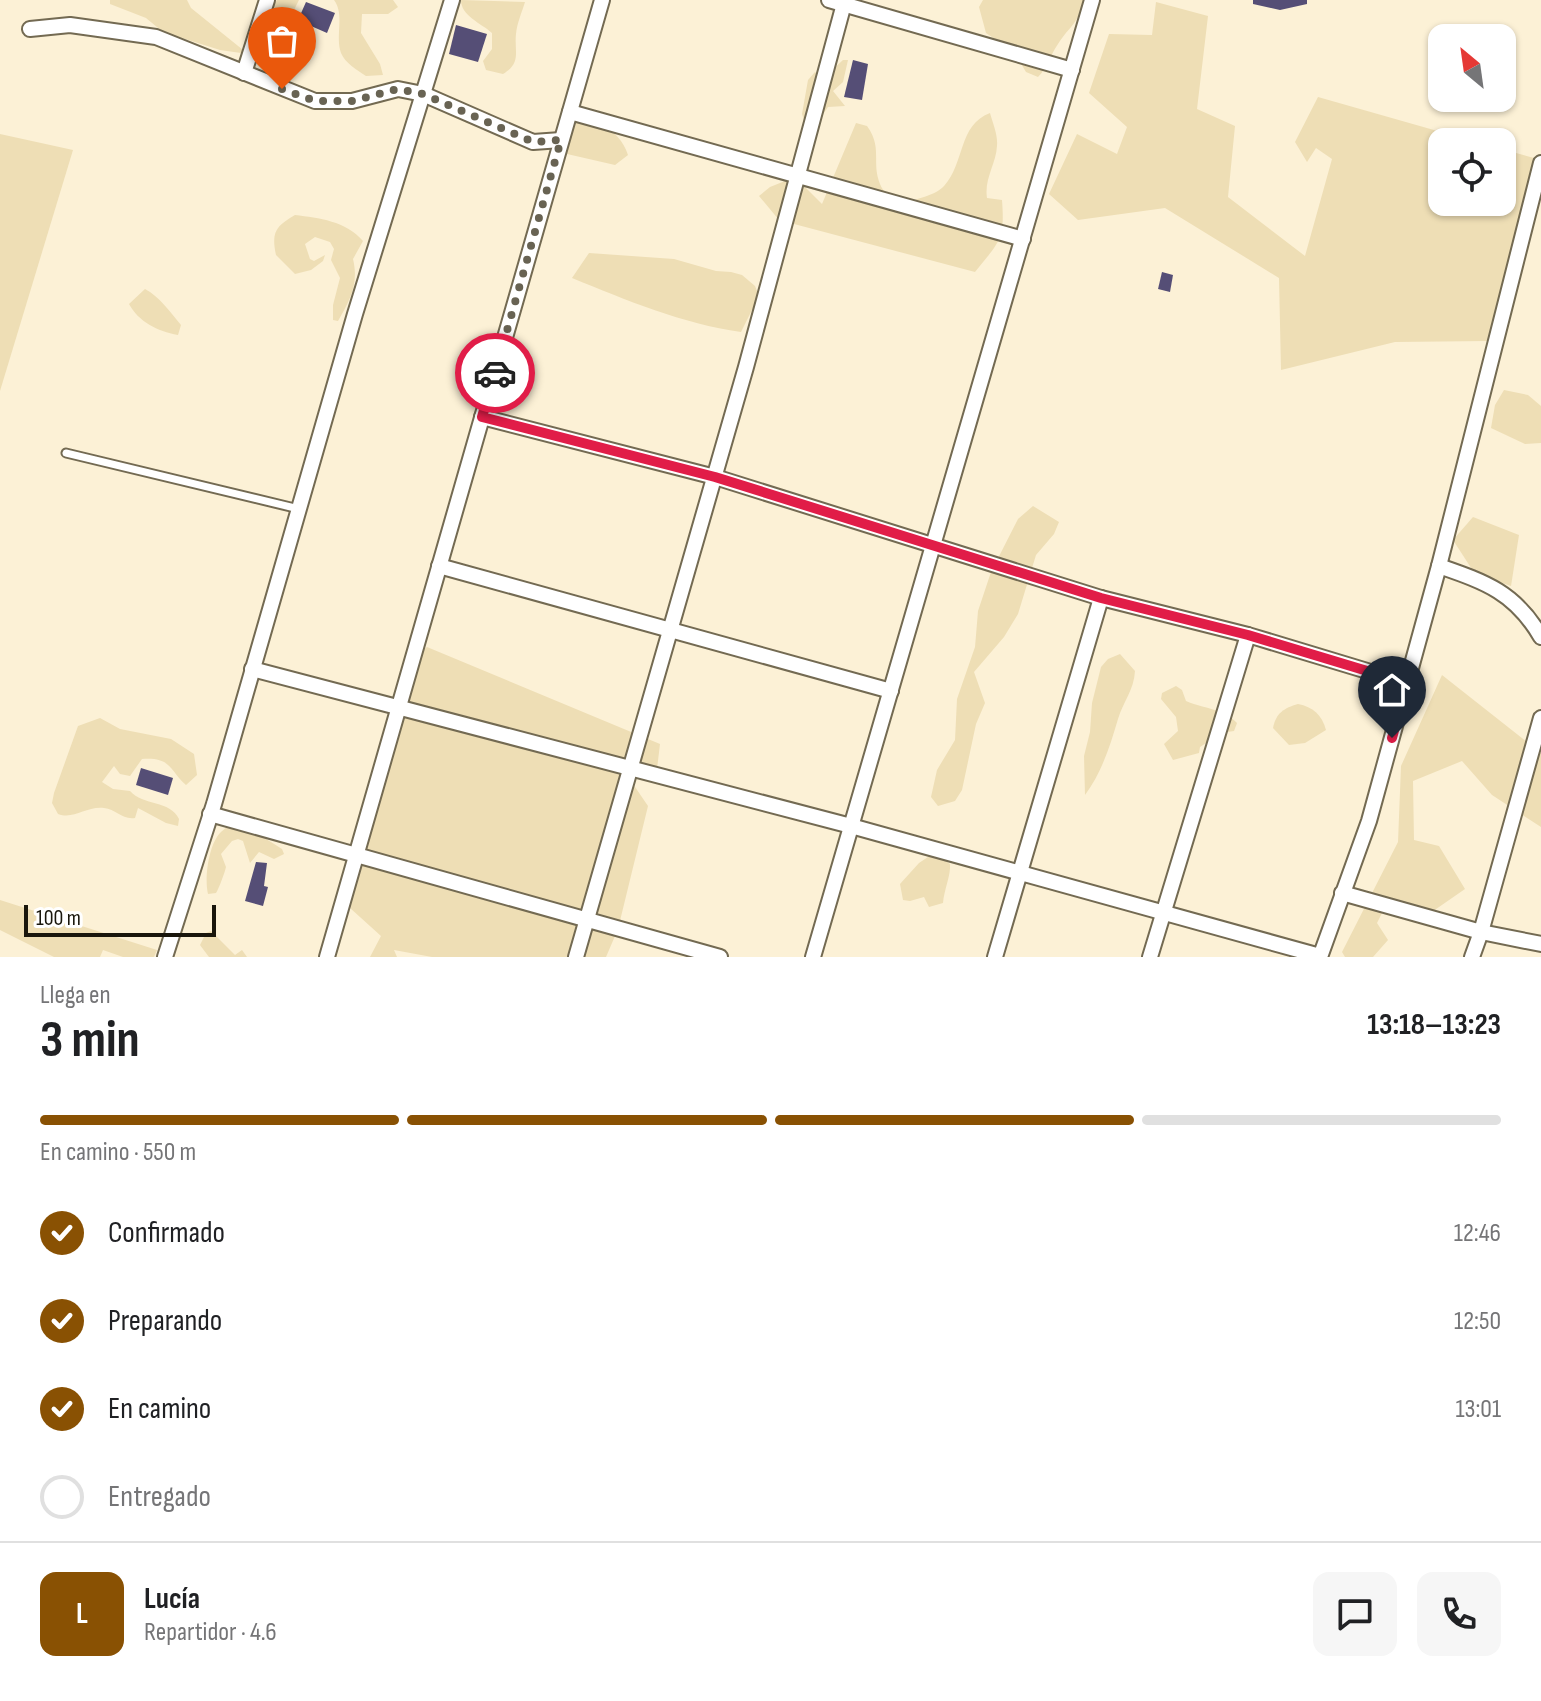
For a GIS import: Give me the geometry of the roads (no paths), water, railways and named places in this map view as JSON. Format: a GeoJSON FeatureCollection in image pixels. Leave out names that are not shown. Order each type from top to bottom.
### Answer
{"type":"FeatureCollection","features":[{"type":"Feature","properties":{"kind":"street"},"geometry":{"type":"LineString","coordinates":[[244,73],[267,0]]}},
{"type":"Feature","properties":{"kind":"street"},"geometry":{"type":"LineString","coordinates":[[165,957],[452,0]]}},
{"type":"Feature","properties":{"kind":"street"},"geometry":{"type":"LineString","coordinates":[[327,957],[602,0]]}},
{"type":"Feature","properties":{"kind":"street"},"geometry":{"type":"LineString","coordinates":[[813,957],[1092,0]]}},
{"type":"Feature","properties":{"kind":"street"},"geometry":{"type":"LineString","coordinates":[[576,957],[715,477],[798,176],[839,1],[1072,70]]}},
{"type":"Feature","properties":{"kind":"street"},"geometry":{"type":"LineString","coordinates":[[30,29],[70,25],[156,37],[315,101],[352,101],[398,89],[423,94],[533,142],[561,140]]}},
{"type":"Feature","properties":{"kind":"street"},"geometry":{"type":"LineString","coordinates":[[570,112],[1023,239]]}},
{"type":"Feature","properties":{"kind":"street"},"geometry":{"type":"LineString","coordinates":[[252,669],[851,826],[1320,956],[1369,821],[1439,566],[1541,163]]}},
{"type":"Feature","properties":{"kind":"street"},"geometry":{"type":"LineString","coordinates":[[482,417],[715,477],[1101,598],[1248,635],[1407,683]]}},
{"type":"Feature","properties":{"kind":"street"},"geometry":{"type":"LineString","coordinates":[[439,566],[891,691]]}},
{"type":"Feature","properties":{"kind":"street"},"geometry":{"type":"LineString","coordinates":[[1439,566],[1488,583],[1522,611],[1541,637]]}},
{"type":"Feature","properties":{"kind":"street"},"geometry":{"type":"LineString","coordinates":[[995,957],[1101,598]]}},
{"type":"Feature","properties":{"kind":"street"},"geometry":{"type":"LineString","coordinates":[[1150,957],[1248,635]]}},
{"type":"Feature","properties":{"kind":"street"},"geometry":{"type":"LineString","coordinates":[[1472,957],[1541,718]]}},
{"type":"Feature","properties":{"kind":"street"},"geometry":{"type":"LineString","coordinates":[[210,814],[720,957]]}},
{"type":"Feature","properties":{"kind":"street"},"geometry":{"type":"LineString","coordinates":[[1342,893],[1481,932],[1541,944]]}},
{"type":"Feature","properties":{"kind":"lane"},"geometry":{"type":"LineString","coordinates":[[66,453],[299,509]]}}]}
